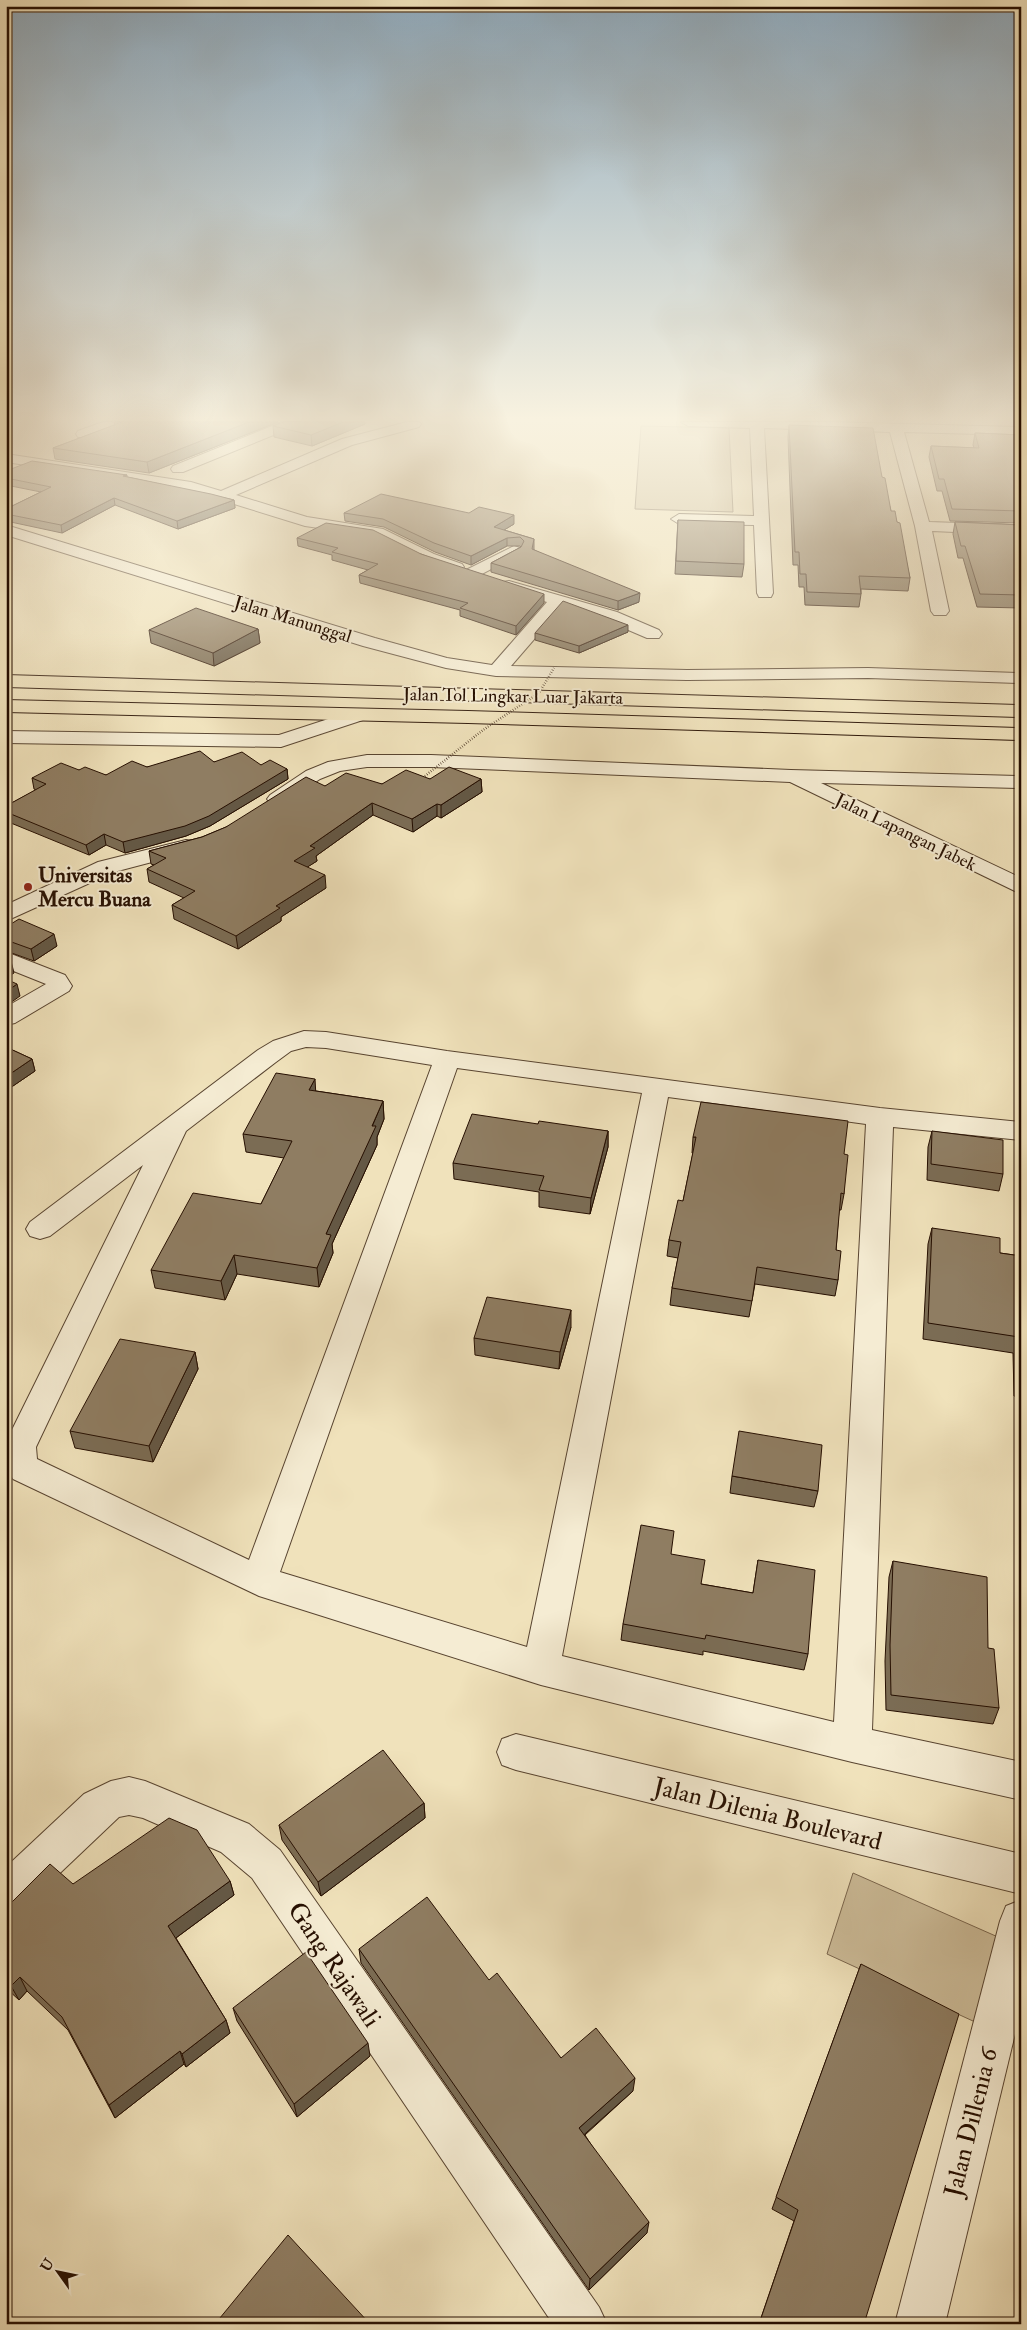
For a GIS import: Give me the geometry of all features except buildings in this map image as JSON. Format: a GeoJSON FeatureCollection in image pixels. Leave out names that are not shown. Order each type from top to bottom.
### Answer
{"type":"FeatureCollection","features":[{"type":"Feature","properties":{"kind":"highway"},"geometry":{"type":"LineString","coordinates":[[6,670],[81,683]]}},
{"type":"Feature","properties":{"kind":"highway","name":"Jalan Tol Lingkar Luar Jakarta"},"geometry":{"type":"LineString","coordinates":[[6,681],[1021,711]]}},
{"type":"Feature","properties":{"kind":"highway","name":"Jalan Tol Lingkar Luar Jakarta"},"geometry":{"type":"LineString","coordinates":[[6,706],[1021,734]]}},
{"type":"Feature","properties":{"kind":"street","name":"Jalan Manunggal"},"geometry":{"type":"LineString","coordinates":[[8,531],[369,642],[446,663],[496,671],[694,676],[868,673],[1021,678]]}},
{"type":"Feature","properties":{"kind":"street"},"geometry":{"type":"LineString","coordinates":[[368,531],[387,534],[428,557],[494,581],[611,616],[653,634]]}},
{"type":"Feature","properties":{"kind":"street"},"geometry":{"type":"LineString","coordinates":[[762,531],[765,593]]}},
{"type":"Feature","properties":{"kind":"street"},"geometry":{"type":"LineString","coordinates":[[924,531],[940,611]]}},
{"type":"Feature","properties":{"kind":"street"},"geometry":{"type":"LineString","coordinates":[[472,573],[514,551]]}},
{"type":"Feature","properties":{"kind":"street"},"geometry":{"type":"LineString","coordinates":[[496,671],[513,654],[544,613],[558,601]]}},
{"type":"Feature","properties":{"kind":"street"},"geometry":{"type":"LineString","coordinates":[[6,737],[281,741],[358,716]]}},
{"type":"Feature","properties":{"kind":"street"},"geometry":{"type":"LineString","coordinates":[[260,809],[313,775],[335,766],[367,761],[431,761],[791,776],[1021,782]]}},
{"type":"Feature","properties":{"kind":"street","name":"Jalan Lapangan Jabek"},"geometry":{"type":"LineString","coordinates":[[791,776],[1021,887]]}},
{"type":"Feature","properties":{"kind":"street"},"geometry":{"type":"LineString","coordinates":[[6,914],[106,867],[203,840]]}},
{"type":"Feature","properties":{"kind":"street"},"geometry":{"type":"LineString","coordinates":[[6,959],[57,980],[60,986],[6,1018]]}},
{"type":"Feature","properties":{"kind":"street"},"geometry":{"type":"LineString","coordinates":[[40,1229],[267,1056],[282,1046],[304,1039],[326,1040],[447,1059],[880,1116],[1021,1131]]}},
{"type":"Feature","properties":{"kind":"street"},"geometry":{"type":"LineString","coordinates":[[259,1581],[447,1059]]}},
{"type":"Feature","properties":{"kind":"street"},"geometry":{"type":"LineString","coordinates":[[541,1668],[657,1086]]}},
{"type":"Feature","properties":{"kind":"street"},"geometry":{"type":"LineString","coordinates":[[852,1744],[880,1116]]}},
{"type":"Feature","properties":{"kind":"street"},"geometry":{"type":"LineString","coordinates":[[174,1128],[20,1447],[19,1460],[25,1469],[259,1581],[541,1668],[852,1744],[1021,1781]]}},
{"type":"Feature","properties":{"kind":"street","name":"Jalan Dilenia Boulevard"},"geometry":{"type":"LineString","coordinates":[[516,1752],[1021,1874]]}},
{"type":"Feature","properties":{"kind":"street","name":"Gang Rajawali"},"geometry":{"type":"LineString","coordinates":[[6,1895],[98,1808],[112,1800],[129,1796],[145,1800],[241,1842],[266,1864],[582,2324]]}},
{"type":"Feature","properties":{"kind":"street","name":"Jalan Dillenia 6"},"geometry":{"type":"LineString","coordinates":[[920,2324],[1021,1921]]}},
{"type":"Feature","properties":{"kind":"path"},"geometry":{"type":"LineString","coordinates":[[425,776],[483,730],[539,693],[554,668]]}},
{"type":"Feature","properties":{"kind":"shaded area"},"geometry":{"type":"Polygon","coordinates":[[[853,1873],[1007,1941],[986,2027],[827,1954],[853,1873]]]}},
{"type":"Feature","properties":{"kind":"place","name":"Universitas Mercu Buana"},"geometry":{"type":"Point","coordinates":[28,887]}}]}
